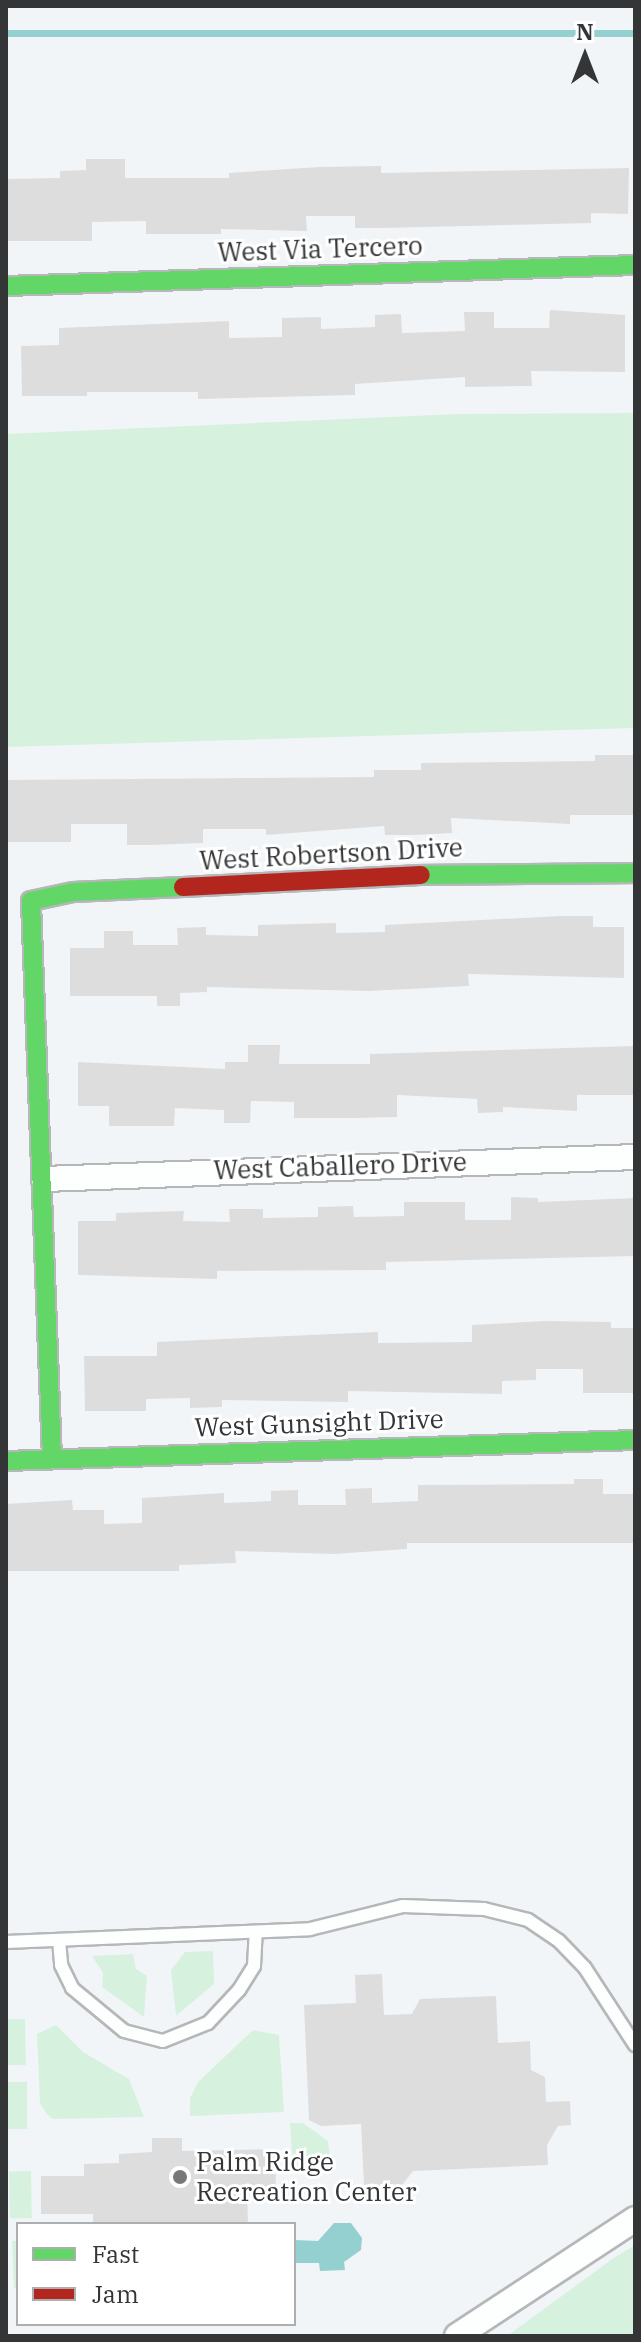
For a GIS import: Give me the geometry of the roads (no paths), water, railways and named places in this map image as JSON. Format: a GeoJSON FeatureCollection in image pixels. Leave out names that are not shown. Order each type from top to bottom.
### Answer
{"type":"FeatureCollection","features":[{"type":"Feature","properties":{"kind":"street","name":"West Via Tercero"},"geometry":{"type":"LineString","coordinates":[[6,286],[635,265]]}},
{"type":"Feature","properties":{"kind":"street","name":"West Robertson Drive"},"geometry":{"type":"LineString","coordinates":[[44,1179],[31,901],[73,892],[479,873],[635,873]]}},
{"type":"Feature","properties":{"kind":"street","name":"West Caballero Drive"},"geometry":{"type":"LineString","coordinates":[[44,1179],[635,1157]]}},
{"type":"Feature","properties":{"kind":"street"},"geometry":{"type":"LineString","coordinates":[[44,1179],[52,1459]]}},
{"type":"Feature","properties":{"kind":"street","name":"West Gunsight Drive"},"geometry":{"type":"LineString","coordinates":[[6,1461],[635,1440]]}},
{"type":"Feature","properties":{"kind":"street"},"geometry":{"type":"LineString","coordinates":[[457,2336],[635,2219]]}},
{"type":"Feature","properties":{"kind":"lane"},"geometry":{"type":"LineString","coordinates":[[6,1942],[310,1929],[403,1906],[462,1906],[501,1912],[528,1920],[566,1948],[635,2045]]}},
{"type":"Feature","properties":{"kind":"lane"},"geometry":{"type":"LineString","coordinates":[[59,1940],[61,1965],[72,1988],[124,2031],[163,2041],[208,2023],[239,1990],[254,1966],[256,1932]]}},
{"type":"Feature","properties":{"kind":"water"},"geometry":{"type":"Polygon","coordinates":[[[334,2223],[351,2223],[362,2238],[361,2250],[344,2262],[345,2270],[320,2271],[319,2263],[296,2263],[296,2240],[318,2241],[334,2223]]]}},
{"type":"Feature","properties":{"kind":"waterway"},"geometry":{"type":"LineString","coordinates":[[6,33],[635,33]]}},
{"type":"Feature","properties":{"kind":"place","name":"Palm Ridge Recreation Center"},"geometry":{"type":"Point","coordinates":[180,2177]}}]}
